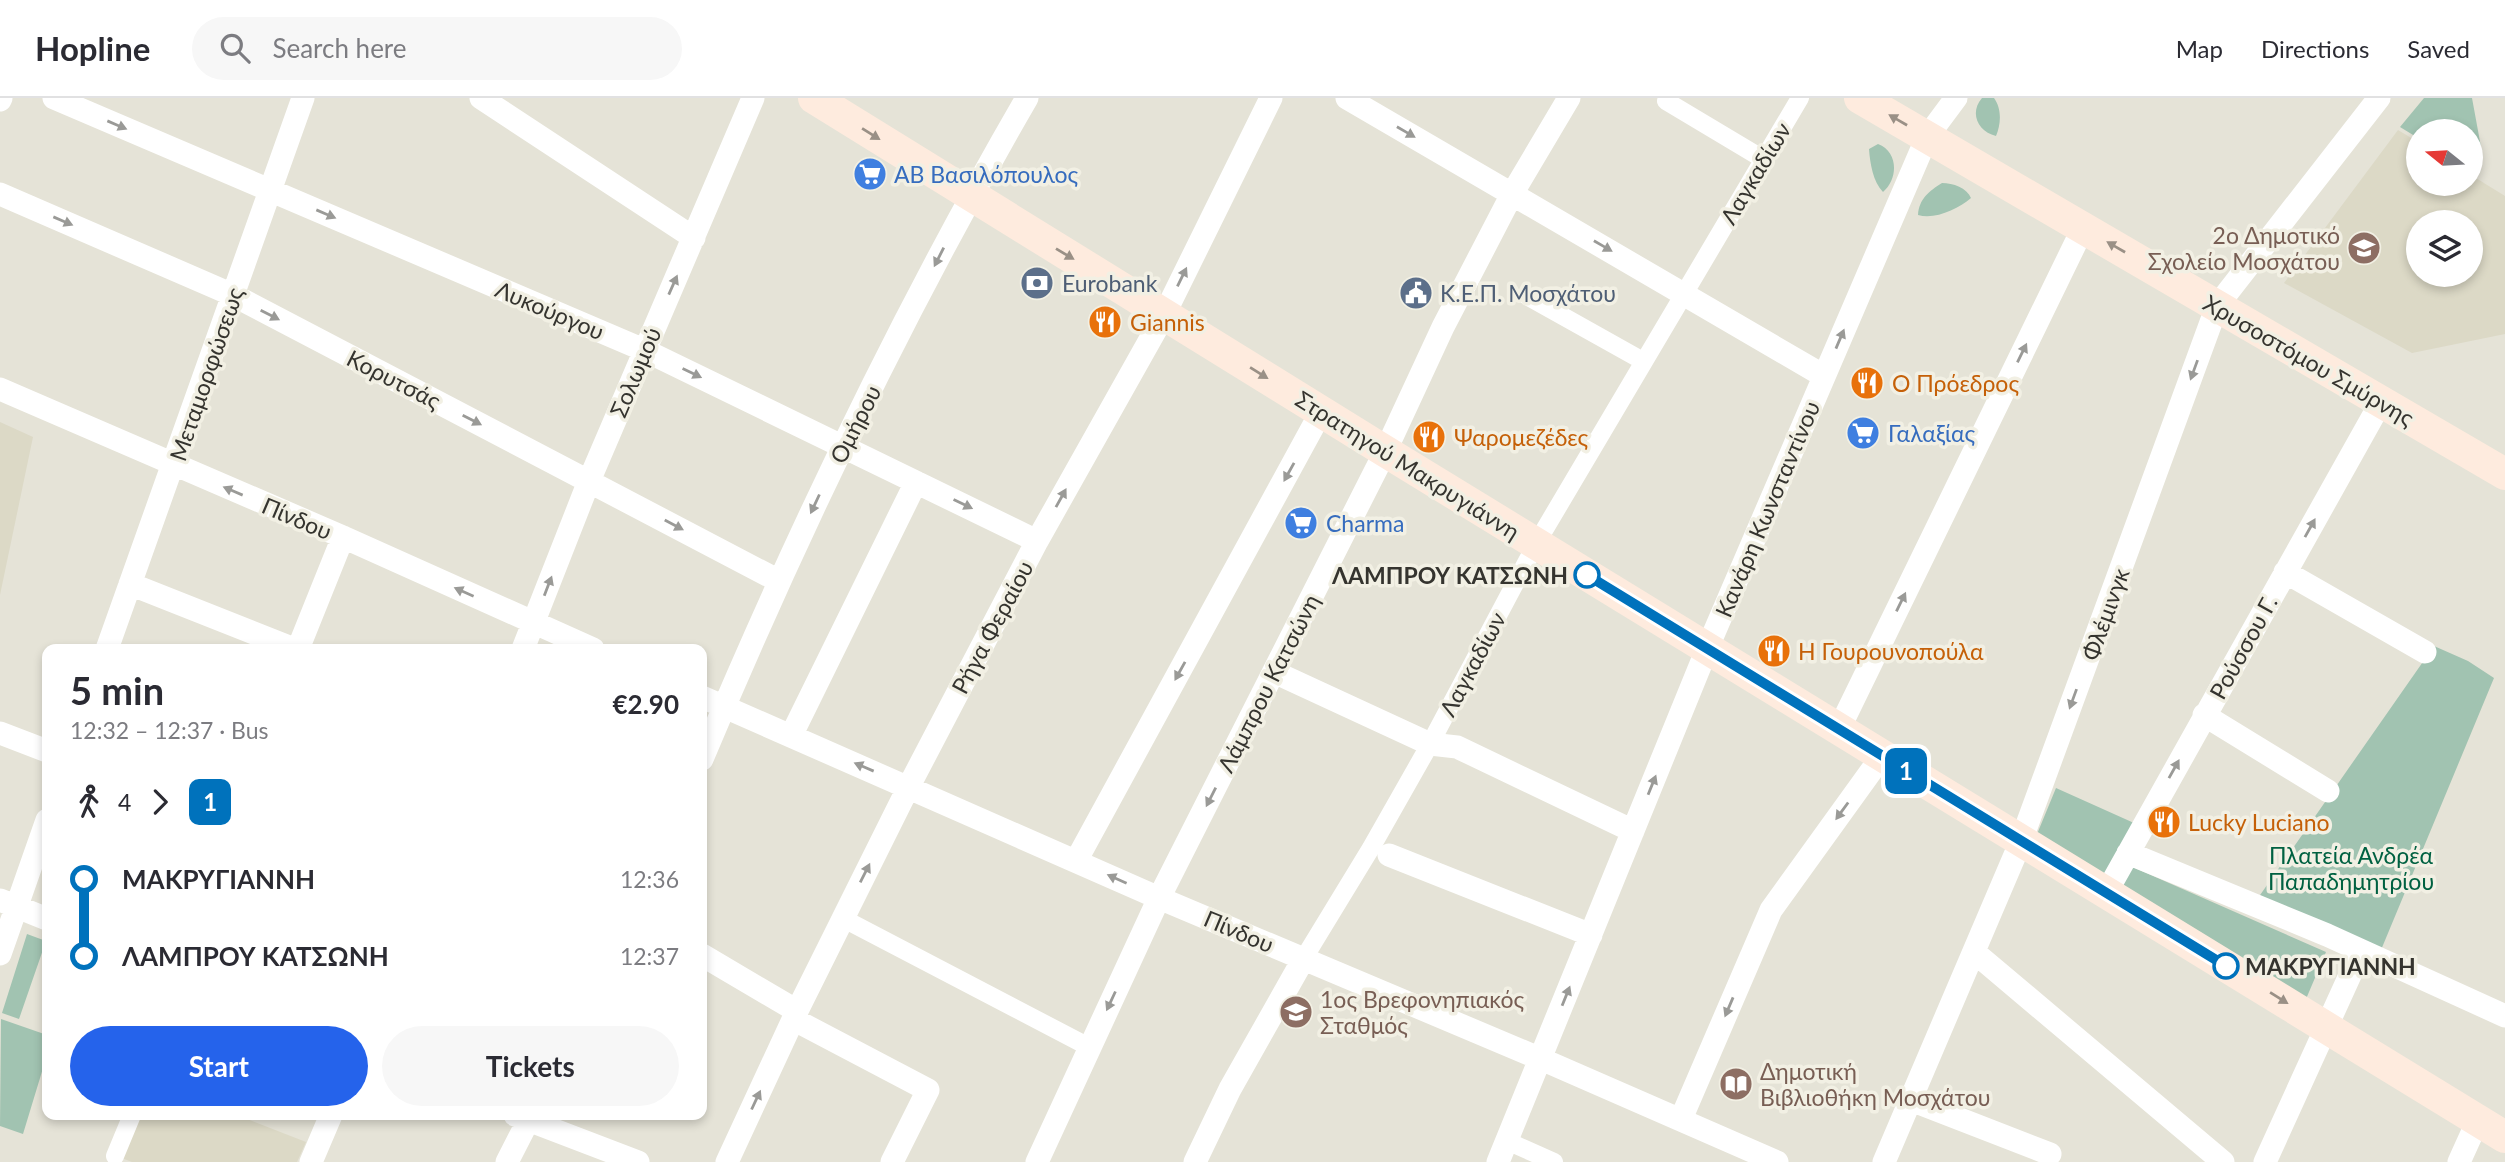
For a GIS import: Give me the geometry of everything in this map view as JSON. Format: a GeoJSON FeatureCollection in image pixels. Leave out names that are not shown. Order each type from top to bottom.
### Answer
{"type":"FeatureCollection","features":[{"type":"Feature","properties":{"kind":"main road","name":"Στρατηγού Μακρυγιάννη"},"geometry":{"type":"LineString","coordinates":[[814,98],[1385,452],[2505,1137]]}},
{"type":"Feature","properties":{"kind":"main road","name":"Χρυσοστόμου Σμύρνης"},"geometry":{"type":"LineString","coordinates":[[1860,98],[2505,474]]}},
{"type":"Feature","properties":{"kind":"street","name":"Λυκούργου"},"geometry":{"type":"LineString","coordinates":[[54,98],[644,350],[1037,541]]}},
{"type":"Feature","properties":{"kind":"street","name":"Μεταμορφώσεως"},"geometry":{"type":"LineString","coordinates":[[109,644],[303,98]]}},
{"type":"Feature","properties":{"kind":"street"},"geometry":{"type":"LineString","coordinates":[[481,98],[694,238]]}},
{"type":"Feature","properties":{"kind":"street","name":"Σολωμού"},"geometry":{"type":"LineString","coordinates":[[525,644],[589,481],[753,98]]}},
{"type":"Feature","properties":{"kind":"street","name":"Ομήρου"},"geometry":{"type":"LineString","coordinates":[[707,747],[779,581],[843,446],[970,196],[1027,98]]}},
{"type":"Feature","properties":{"kind":"street","name":"Ρήγα Φεραίου"},"geometry":{"type":"LineString","coordinates":[[727,1162],[795,1015],[909,786],[1037,541],[1164,314],[1271,98]]}},
{"type":"Feature","properties":{"kind":"street"},"geometry":{"type":"LineString","coordinates":[[1347,98],[1824,376]]}},
{"type":"Feature","properties":{"kind":"street","name":"Λάμπρου Κατσώνη"},"geometry":{"type":"LineString","coordinates":[[1037,1162],[1159,898],[1385,452],[1443,327],[1512,194],[1569,98]]}},
{"type":"Feature","properties":{"kind":"street","name":"Λαγκαδίων"},"geometry":{"type":"LineString","coordinates":[[1195,1162],[1230,1089],[1304,958],[1380,852],[1430,744],[1536,544],[1800,98]]}},
{"type":"Feature","properties":{"kind":"street","name":"Κανάρη Κωνσταντίνου"},"geometry":{"type":"LineString","coordinates":[[1503,1151],[1707,649],[1824,376],[1927,137],[1956,98]]}},
{"type":"Feature","properties":{"kind":"street"},"geometry":{"type":"LineString","coordinates":[[1666,101],[1763,159]]}},
{"type":"Feature","properties":{"kind":"street","name":"Φλέμινγκ"},"geometry":{"type":"LineString","coordinates":[[1884,1162],[2021,841],[2217,306],[2366,103]]}},
{"type":"Feature","properties":{"kind":"street","name":"Κορυτσάς"},"geometry":{"type":"LineString","coordinates":[[0,194],[233,295],[779,581]]}},
{"type":"Feature","properties":{"kind":"street"},"geometry":{"type":"LineString","coordinates":[[1839,729],[2083,228]]}},
{"type":"Feature","properties":{"kind":"street"},"geometry":{"type":"LineString","coordinates":[[1527,296],[1643,361]]}},
{"type":"Feature","properties":{"kind":"street","name":"Πίνδου"},"geometry":{"type":"LineString","coordinates":[[0,388],[582,644]]}},
{"type":"Feature","properties":{"kind":"street","name":"Ρούσσου Γ."},"geometry":{"type":"LineString","coordinates":[[2106,893],[2381,402]]}},
{"type":"Feature","properties":{"kind":"street"},"geometry":{"type":"LineString","coordinates":[[1076,861],[1321,412]]}},
{"type":"Feature","properties":{"kind":"street"},"geometry":{"type":"LineString","coordinates":[[791,736],[916,482]]}},
{"type":"Feature","properties":{"kind":"street"},"geometry":{"type":"LineString","coordinates":[[298,644],[343,537]]}},
{"type":"Feature","properties":{"kind":"street"},"geometry":{"type":"LineString","coordinates":[[2285,572],[2425,652]]}},
{"type":"Feature","properties":{"kind":"street"},"geometry":{"type":"LineString","coordinates":[[130,584],[283,644]]}},
{"type":"Feature","properties":{"kind":"street"},"geometry":{"type":"LineString","coordinates":[[1274,671],[1430,744],[1457,747],[1633,831]]}},
{"type":"Feature","properties":{"kind":"street","name":"Πίνδου"},"geometry":{"type":"LineString","coordinates":[[707,699],[1159,898],[1777,1162]]}},
{"type":"Feature","properties":{"kind":"street"},"geometry":{"type":"LineString","coordinates":[[2204,715],[2328,791]]}},
{"type":"Feature","properties":{"kind":"street"},"geometry":{"type":"LineString","coordinates":[[0,733],[42,749]]}},
{"type":"Feature","properties":{"kind":"street"},"geometry":{"type":"LineString","coordinates":[[1681,1119],[1772,910],[1882,756]]}},
{"type":"Feature","properties":{"kind":"street"},"geometry":{"type":"LineString","coordinates":[[0,954],[8,903],[42,831]]}},
{"type":"Feature","properties":{"kind":"street"},"geometry":{"type":"LineString","coordinates":[[1380,852],[1591,935]]}},
{"type":"Feature","properties":{"kind":"street"},"geometry":{"type":"LineString","coordinates":[[2128,853],[2361,951],[2505,1016]]}},
{"type":"Feature","properties":{"kind":"street"},"geometry":{"type":"LineString","coordinates":[[8,903],[42,917]]}},
{"type":"Feature","properties":{"kind":"street"},"geometry":{"type":"LineString","coordinates":[[842,918],[1089,1047]]}},
{"type":"Feature","properties":{"kind":"street"},"geometry":{"type":"LineString","coordinates":[[2265,1162],[2361,951]]}},
{"type":"Feature","properties":{"kind":"street"},"geometry":{"type":"LineString","coordinates":[[1974,952],[2223,1162]]}},
{"type":"Feature","properties":{"kind":"street"},"geometry":{"type":"LineString","coordinates":[[707,958],[795,1015],[928,1090],[892,1162]]}},
{"type":"Feature","properties":{"kind":"street"},"geometry":{"type":"LineString","coordinates":[[1911,1100],[2050,1154]]}},
{"type":"Feature","properties":{"kind":"street"},"geometry":{"type":"LineString","coordinates":[[115,1156],[130,1120]]}},
{"type":"Feature","properties":{"kind":"street"},"geometry":{"type":"LineString","coordinates":[[311,1162],[329,1120]]}},
{"type":"Feature","properties":{"kind":"street"},"geometry":{"type":"LineString","coordinates":[[507,1162],[524,1120]]}},
{"type":"Feature","properties":{"kind":"street"},"geometry":{"type":"LineString","coordinates":[[533,1120],[638,1162]]}},
{"type":"Feature","properties":{"kind":"street"},"geometry":{"type":"LineString","coordinates":[[2459,1162],[2478,1120]]}},
{"type":"Feature","properties":{"kind":"street"},"geometry":{"type":"LineString","coordinates":[[1503,1151],[1554,1162]]}},
{"type":"Feature","properties":{"kind":"shaded area","name":"2ο Δημοτικό Σχολείο Μοσχάτου"},"geometry":{"type":"Polygon","coordinates":[[[2398,130],[2406,135],[2406,196],[2483,196],[2483,182],[2505,196],[2505,334],[2412,353],[2284,283],[2398,130]]]}},
{"type":"Feature","properties":{"kind":"shaded area"},"geometry":{"type":"Polygon","coordinates":[[[0,422],[33,437],[0,595],[0,422]]]}},
{"type":"Feature","properties":{"kind":"shaded area"},"geometry":{"type":"Polygon","coordinates":[[[134,1120],[250,1120],[306,1142],[297,1162],[132,1162],[119,1157],[134,1120]]]}},
{"type":"Feature","properties":{"kind":"green space"},"geometry":{"type":"Polygon","coordinates":[[[1982,98],[1994,98],[1998,107],[2000,122],[1996,136],[1984,130],[1977,121],[1976,110],[1982,98]]]}},
{"type":"Feature","properties":{"kind":"green space"},"geometry":{"type":"Polygon","coordinates":[[[2424,98],[2472,98],[2476,119],[2407,119],[2424,98]]]}},
{"type":"Feature","properties":{"kind":"green space"},"geometry":{"type":"Polygon","coordinates":[[[2406,120],[2406,131],[2400,127],[2406,120]]]}},
{"type":"Feature","properties":{"kind":"green space"},"geometry":{"type":"Polygon","coordinates":[[[1878,144],[1890,153],[1894,166],[1892,180],[1883,192],[1874,178],[1869,154],[1869,149],[1878,144]]]}},
{"type":"Feature","properties":{"kind":"green space"},"geometry":{"type":"Polygon","coordinates":[[[1942,183],[1959,187],[1971,198],[1946,212],[1932,216],[1918,215],[1920,204],[1926,196],[1942,183]]]}},
{"type":"Feature","properties":{"kind":"green space","name":"Πλατεία Ανδρέα Παπαδημητρίου"},"geometry":{"type":"Polygon","coordinates":[[[2434,646],[2468,661],[2494,678],[2381,950],[2258,898],[2434,646]]]}},
{"type":"Feature","properties":{"kind":"green space"},"geometry":{"type":"Polygon","coordinates":[[[2056,788],[2134,823],[2102,878],[2035,839],[2056,788]]]}},
{"type":"Feature","properties":{"kind":"green space"},"geometry":{"type":"Polygon","coordinates":[[[2128,865],[2326,952],[2306,999],[2118,884],[2128,865]]]}},
{"type":"Feature","properties":{"kind":"green space"},"geometry":{"type":"Polygon","coordinates":[[[27,934],[42,940],[42,953],[19,1019],[2,1013],[27,934]]]}},
{"type":"Feature","properties":{"kind":"green space"},"geometry":{"type":"Polygon","coordinates":[[[1,1019],[42,1033],[42,1071],[23,1134],[0,1126],[1,1019]]]}},
{"type":"Feature","properties":{"kind":"bus line","name":"1"},"geometry":{"type":"LineString","coordinates":[[1587,575],[2226,966]]}},
{"type":"Feature","properties":{"kind":"place","name":"ΑΒ Βασιλόπουλος"},"geometry":{"type":"Point","coordinates":[870,174]}},
{"type":"Feature","properties":{"kind":"place","name":"2ο Δημοτικό Σχολείο Μοσχάτου"},"geometry":{"type":"Point","coordinates":[2364,248]}},
{"type":"Feature","properties":{"kind":"place","name":"Eurobank"},"geometry":{"type":"Point","coordinates":[1037,283]}},
{"type":"Feature","properties":{"kind":"place","name":"Κ.Ε.Π. Μοσχάτου"},"geometry":{"type":"Point","coordinates":[1416,293]}},
{"type":"Feature","properties":{"kind":"place","name":"Giannis"},"geometry":{"type":"Point","coordinates":[1105,322]}},
{"type":"Feature","properties":{"kind":"place","name":"Ο Πρόεδρος"},"geometry":{"type":"Point","coordinates":[1867,383]}},
{"type":"Feature","properties":{"kind":"place","name":"Γαλαξίας"},"geometry":{"type":"Point","coordinates":[1863,433]}},
{"type":"Feature","properties":{"kind":"place","name":"Ψαρομεζέδες"},"geometry":{"type":"Point","coordinates":[1429,437]}},
{"type":"Feature","properties":{"kind":"place","name":"Charma"},"geometry":{"type":"Point","coordinates":[1301,523]}},
{"type":"Feature","properties":{"kind":"place","name":"ΛΑΜΠΡΟΥ ΚΑΤΣΏΝΗ"},"geometry":{"type":"Point","coordinates":[1587,575]}},
{"type":"Feature","properties":{"kind":"place","name":"Η Γουρουνοπούλα"},"geometry":{"type":"Point","coordinates":[1774,651]}},
{"type":"Feature","properties":{"kind":"place","name":"Lucky Luciano"},"geometry":{"type":"Point","coordinates":[2164,822]}},
{"type":"Feature","properties":{"kind":"place","name":"ΜΑΚΡΥΓΙΑΝΝΗ"},"geometry":{"type":"Point","coordinates":[2226,966]}},
{"type":"Feature","properties":{"kind":"place","name":"1ος Βρεφονηπιακός Σταθμός"},"geometry":{"type":"Point","coordinates":[1296,1012]}},
{"type":"Feature","properties":{"kind":"place","name":"Δημοτική Βιβλιοθήκη Μοσχάτου"},"geometry":{"type":"Point","coordinates":[1736,1084]}}]}
